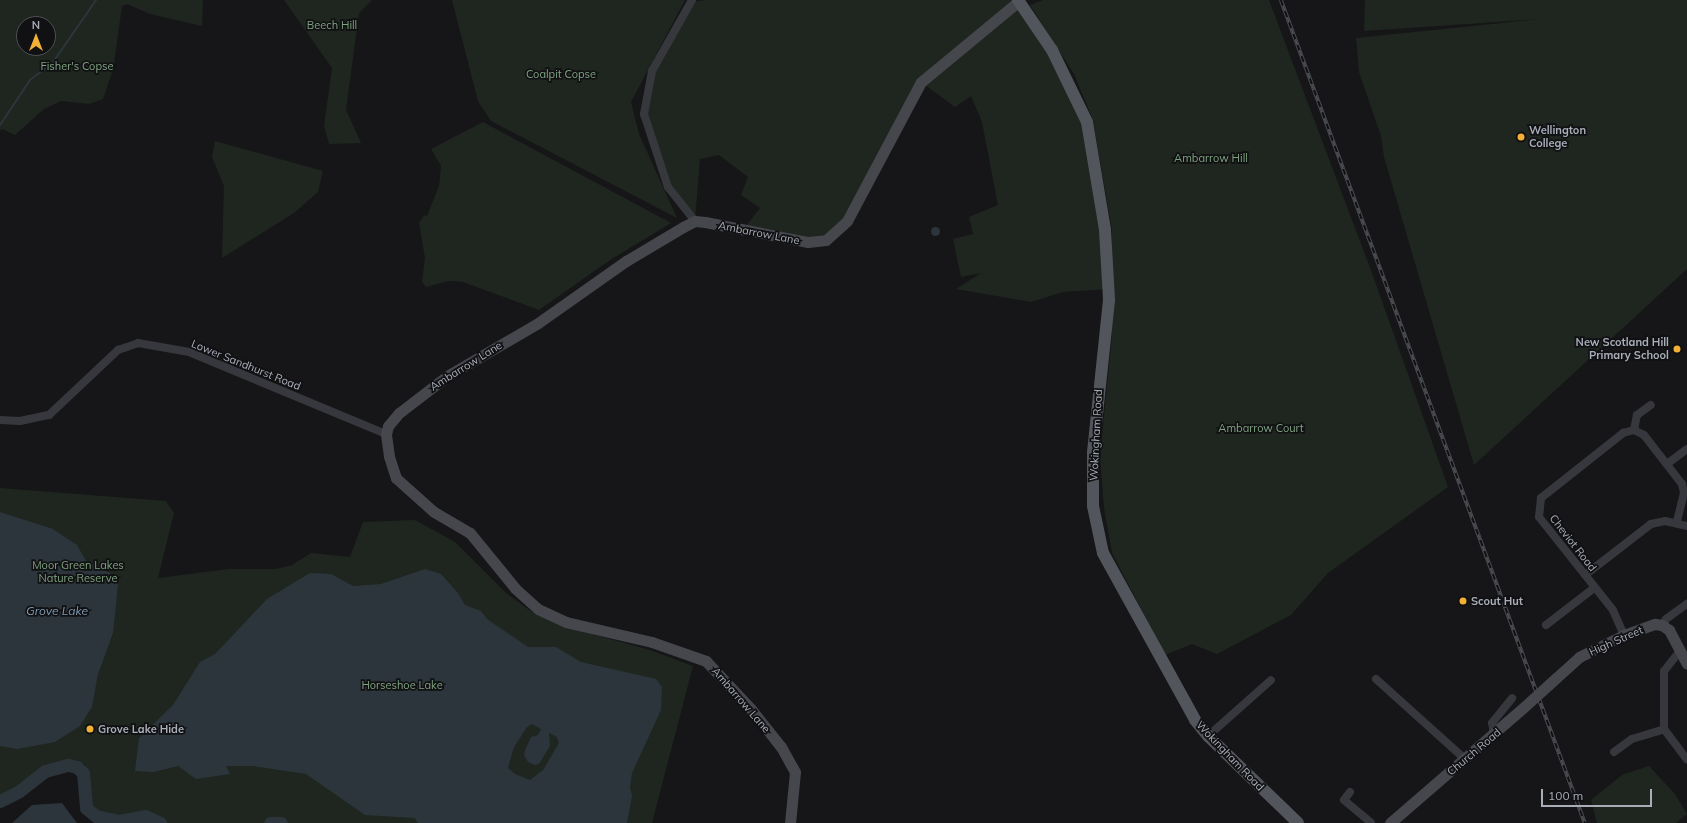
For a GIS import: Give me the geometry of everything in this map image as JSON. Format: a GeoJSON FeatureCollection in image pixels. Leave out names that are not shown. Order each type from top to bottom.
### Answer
{"type":"FeatureCollection","features":[{"type":"Feature","properties":{"kind":"main road","name":"Wokingham Road"},"geometry":{"type":"LineString","coordinates":[[1019,1],[1064,71],[1087,122],[1105,230],[1109,300],[1093,452],[1093,506],[1103,553],[1195,720],[1208,736],[1298,823]]}},
{"type":"Feature","properties":{"kind":"street"},"geometry":{"type":"LineString","coordinates":[[692,0],[652,71],[644,114],[668,187],[695,221]]}},
{"type":"Feature","properties":{"kind":"street","name":"Ambarrow Lane"},"geometry":{"type":"LineString","coordinates":[[790,823],[795,772],[781,747],[751,709],[706,661],[652,642],[566,622],[538,609],[515,588],[470,533],[434,512],[396,478],[386,444],[388,426],[399,413],[447,376],[538,323],[631,258],[695,221],[808,242],[826,240],[847,221],[921,82],[1019,1]]}},
{"type":"Feature","properties":{"kind":"street","name":"Lower Sandhurst Road"},"geometry":{"type":"LineString","coordinates":[[0,420],[20,421],[49,415],[118,350],[138,343],[188,352],[386,434]]}},
{"type":"Feature","properties":{"kind":"street"},"geometry":{"type":"LineString","coordinates":[[1651,405],[1637,414],[1634,430],[1644,435],[1682,484],[1684,493],[1677,522]]}},
{"type":"Feature","properties":{"kind":"street","name":"Cheviot Road"},"geometry":{"type":"LineString","coordinates":[[1624,635],[1613,610],[1539,517],[1542,498],[1623,433],[1634,430]]}},
{"type":"Feature","properties":{"kind":"street"},"geometry":{"type":"LineString","coordinates":[[1667,464],[1687,449]]}},
{"type":"Feature","properties":{"kind":"street"},"geometry":{"type":"LineString","coordinates":[[1585,575],[1652,524],[1665,521],[1677,522],[1687,526]]}},
{"type":"Feature","properties":{"kind":"street"},"geometry":{"type":"LineString","coordinates":[[1546,625],[1594,588]]}},
{"type":"Feature","properties":{"kind":"street"},"geometry":{"type":"LineString","coordinates":[[1687,604],[1666,619],[1662,625],[1669,630],[1679,652],[1687,664]]}},
{"type":"Feature","properties":{"kind":"street","name":"High Street"},"geometry":{"type":"LineString","coordinates":[[1556,678],[1579,657],[1624,635],[1655,624],[1662,625]]}},
{"type":"Feature","properties":{"kind":"street"},"geometry":{"type":"LineString","coordinates":[[1679,652],[1664,671],[1664,729],[1687,758]]}},
{"type":"Feature","properties":{"kind":"street","name":"Church Road"},"geometry":{"type":"LineString","coordinates":[[1390,823],[1494,734],[1556,678]]}},
{"type":"Feature","properties":{"kind":"street"},"geometry":{"type":"LineString","coordinates":[[1376,679],[1465,759]]}},
{"type":"Feature","properties":{"kind":"street"},"geometry":{"type":"LineString","coordinates":[[1208,736],[1271,680]]}},
{"type":"Feature","properties":{"kind":"street"},"geometry":{"type":"LineString","coordinates":[[1494,734],[1492,722],[1512,698]]}},
{"type":"Feature","properties":{"kind":"street"},"geometry":{"type":"LineString","coordinates":[[1614,752],[1632,739],[1664,729]]}},
{"type":"Feature","properties":{"kind":"street"},"geometry":{"type":"LineString","coordinates":[[1350,792],[1344,800],[1370,823]]}},
{"type":"Feature","properties":{"kind":"green space","name":"Fisher's Copse"},"geometry":{"type":"Polygon","coordinates":[[[0,0],[203,0],[202,26],[150,14],[127,4],[122,6],[113,70],[103,99],[89,104],[61,101],[44,109],[15,135],[2,129],[0,131],[0,0]]]}},
{"type":"Feature","properties":{"kind":"green space","name":"Beech Hill"},"geometry":{"type":"Polygon","coordinates":[[[284,0],[372,0],[359,13],[346,110],[361,143],[329,144],[324,126],[332,68],[284,0]]]}},
{"type":"Feature","properties":{"kind":"green space","name":"Coalpit Copse"},"geometry":{"type":"Polygon","coordinates":[[[452,0],[685,0],[631,102],[639,134],[677,218],[491,121],[478,101],[452,0]]]}},
{"type":"Feature","properties":{"kind":"green space"},"geometry":{"type":"Polygon","coordinates":[[[705,0],[1018,0],[1087,122],[1109,289],[1063,292],[1031,302],[956,289],[981,273],[961,277],[953,239],[973,234],[969,217],[998,205],[982,122],[971,96],[955,107],[921,82],[847,221],[826,240],[743,230],[760,208],[741,195],[748,177],[719,155],[700,159],[695,221],[668,187],[644,114],[652,71],[692,2],[705,0]]]}},
{"type":"Feature","properties":{"kind":"green space","name":"Ambarrow Court"},"geometry":{"type":"Polygon","coordinates":[[[1043,0],[1269,0],[1372,273],[1448,487],[1328,573],[1291,615],[1217,654],[1192,644],[1165,655],[1112,553],[1104,508],[1100,457],[1112,335],[1112,230],[1093,120],[1074,74],[1030,5],[1043,0]]]}},
{"type":"Feature","properties":{"kind":"green space","name":"Wellington College"},"geometry":{"type":"Polygon","coordinates":[[[1365,0],[1687,0],[1687,269],[1474,465],[1384,157],[1381,136],[1359,72],[1356,38],[1540,19],[1364,31],[1365,0]]]}},
{"type":"Feature","properties":{"kind":"green space"},"geometry":{"type":"Polygon","coordinates":[[[483,122],[671,223],[610,260],[539,310],[463,282],[449,281],[426,287],[422,282],[425,258],[419,223],[424,215],[427,216],[439,186],[441,166],[431,149],[483,122]]]}},
{"type":"Feature","properties":{"kind":"green space"},"geometry":{"type":"Polygon","coordinates":[[[215,141],[323,171],[318,192],[294,213],[222,258],[224,186],[212,157],[215,141]]]}},
{"type":"Feature","properties":{"kind":"green space","name":"Horseshoe Lake"},"geometry":{"type":"Polygon","coordinates":[[[0,488],[166,501],[174,513],[158,578],[229,569],[276,569],[292,565],[311,553],[350,557],[363,522],[415,520],[455,542],[506,593],[535,614],[566,627],[650,650],[693,666],[652,823],[155,823],[138,818],[107,823],[94,818],[84,809],[81,776],[85,764],[44,765],[19,790],[0,801],[0,488]]]}},
{"type":"Feature","properties":{"kind":"green space"},"geometry":{"type":"Polygon","coordinates":[[[1649,766],[1675,794],[1687,814],[1676,823],[1597,823],[1591,800],[1622,775],[1649,766]]]}},
{"type":"Feature","properties":{"kind":"water"},"geometry":{"type":"Polygon","coordinates":[[[935,226],[940,231],[935,236],[930,231],[935,226]]]}},
{"type":"Feature","properties":{"kind":"water","name":"Grove Lake"},"geometry":{"type":"Polygon","coordinates":[[[0,512],[53,529],[77,545],[86,561],[110,573],[118,585],[113,633],[98,674],[92,707],[80,726],[55,742],[17,749],[0,746],[0,512]]]}},
{"type":"Feature","properties":{"kind":"water","name":"Horseshoe Lake"},"geometry":{"type":"Polygon","coordinates":[[[425,569],[441,574],[458,593],[465,605],[481,611],[487,619],[528,647],[556,647],[581,662],[656,679],[662,687],[661,710],[632,773],[630,787],[632,796],[627,823],[418,823],[415,818],[365,815],[306,774],[253,766],[226,766],[230,774],[196,779],[178,766],[153,772],[135,771],[139,738],[173,705],[200,662],[215,654],[267,599],[310,573],[331,574],[353,586],[381,584],[425,569]],[[532,724],[527,727],[514,747],[508,768],[515,774],[530,780],[543,770],[559,743],[557,737],[549,733],[550,746],[539,764],[535,765],[528,762],[524,755],[526,748],[531,737],[538,735],[541,729],[532,724]]]}},
{"type":"Feature","properties":{"kind":"water"},"geometry":{"type":"Polygon","coordinates":[[[62,803],[77,823],[12,823],[32,805],[62,803]]]}},
{"type":"Feature","properties":{"kind":"waterway"},"geometry":{"type":"LineString","coordinates":[[0,125],[30,80],[44,69],[49,68],[96,0]]}},
{"type":"Feature","properties":{"kind":"waterway"},"geometry":{"type":"LineString","coordinates":[[0,801],[18,792],[45,771],[68,765],[77,767],[83,773],[86,808],[96,816],[119,821],[145,816],[160,823]]}},
{"type":"Feature","properties":{"kind":"waterway"},"geometry":{"type":"LineString","coordinates":[[270,823],[281,823]]}},
{"type":"Feature","properties":{"kind":"railway"},"geometry":{"type":"LineString","coordinates":[[1281,0],[1585,823]]}},
{"type":"Feature","properties":{"kind":"place","name":"Wellington College"},"geometry":{"type":"Point","coordinates":[1521,137]}},
{"type":"Feature","properties":{"kind":"place","name":"New Scotland Hill Primary School"},"geometry":{"type":"Point","coordinates":[1677,349]}},
{"type":"Feature","properties":{"kind":"place","name":"Scout Hut"},"geometry":{"type":"Point","coordinates":[1463,601]}},
{"type":"Feature","properties":{"kind":"place","name":"Grove Lake Hide"},"geometry":{"type":"Point","coordinates":[90,729]}},
{"type":"Feature","properties":{"kind":"park label","name":"Ambarrow Hill"},"geometry":{"type":"Point","coordinates":[1211,158]}},
{"type":"Feature","properties":{"kind":"park label","name":"Moor Green Lakes Nature Reserve"},"geometry":{"type":"Point","coordinates":[78,572]}}]}
